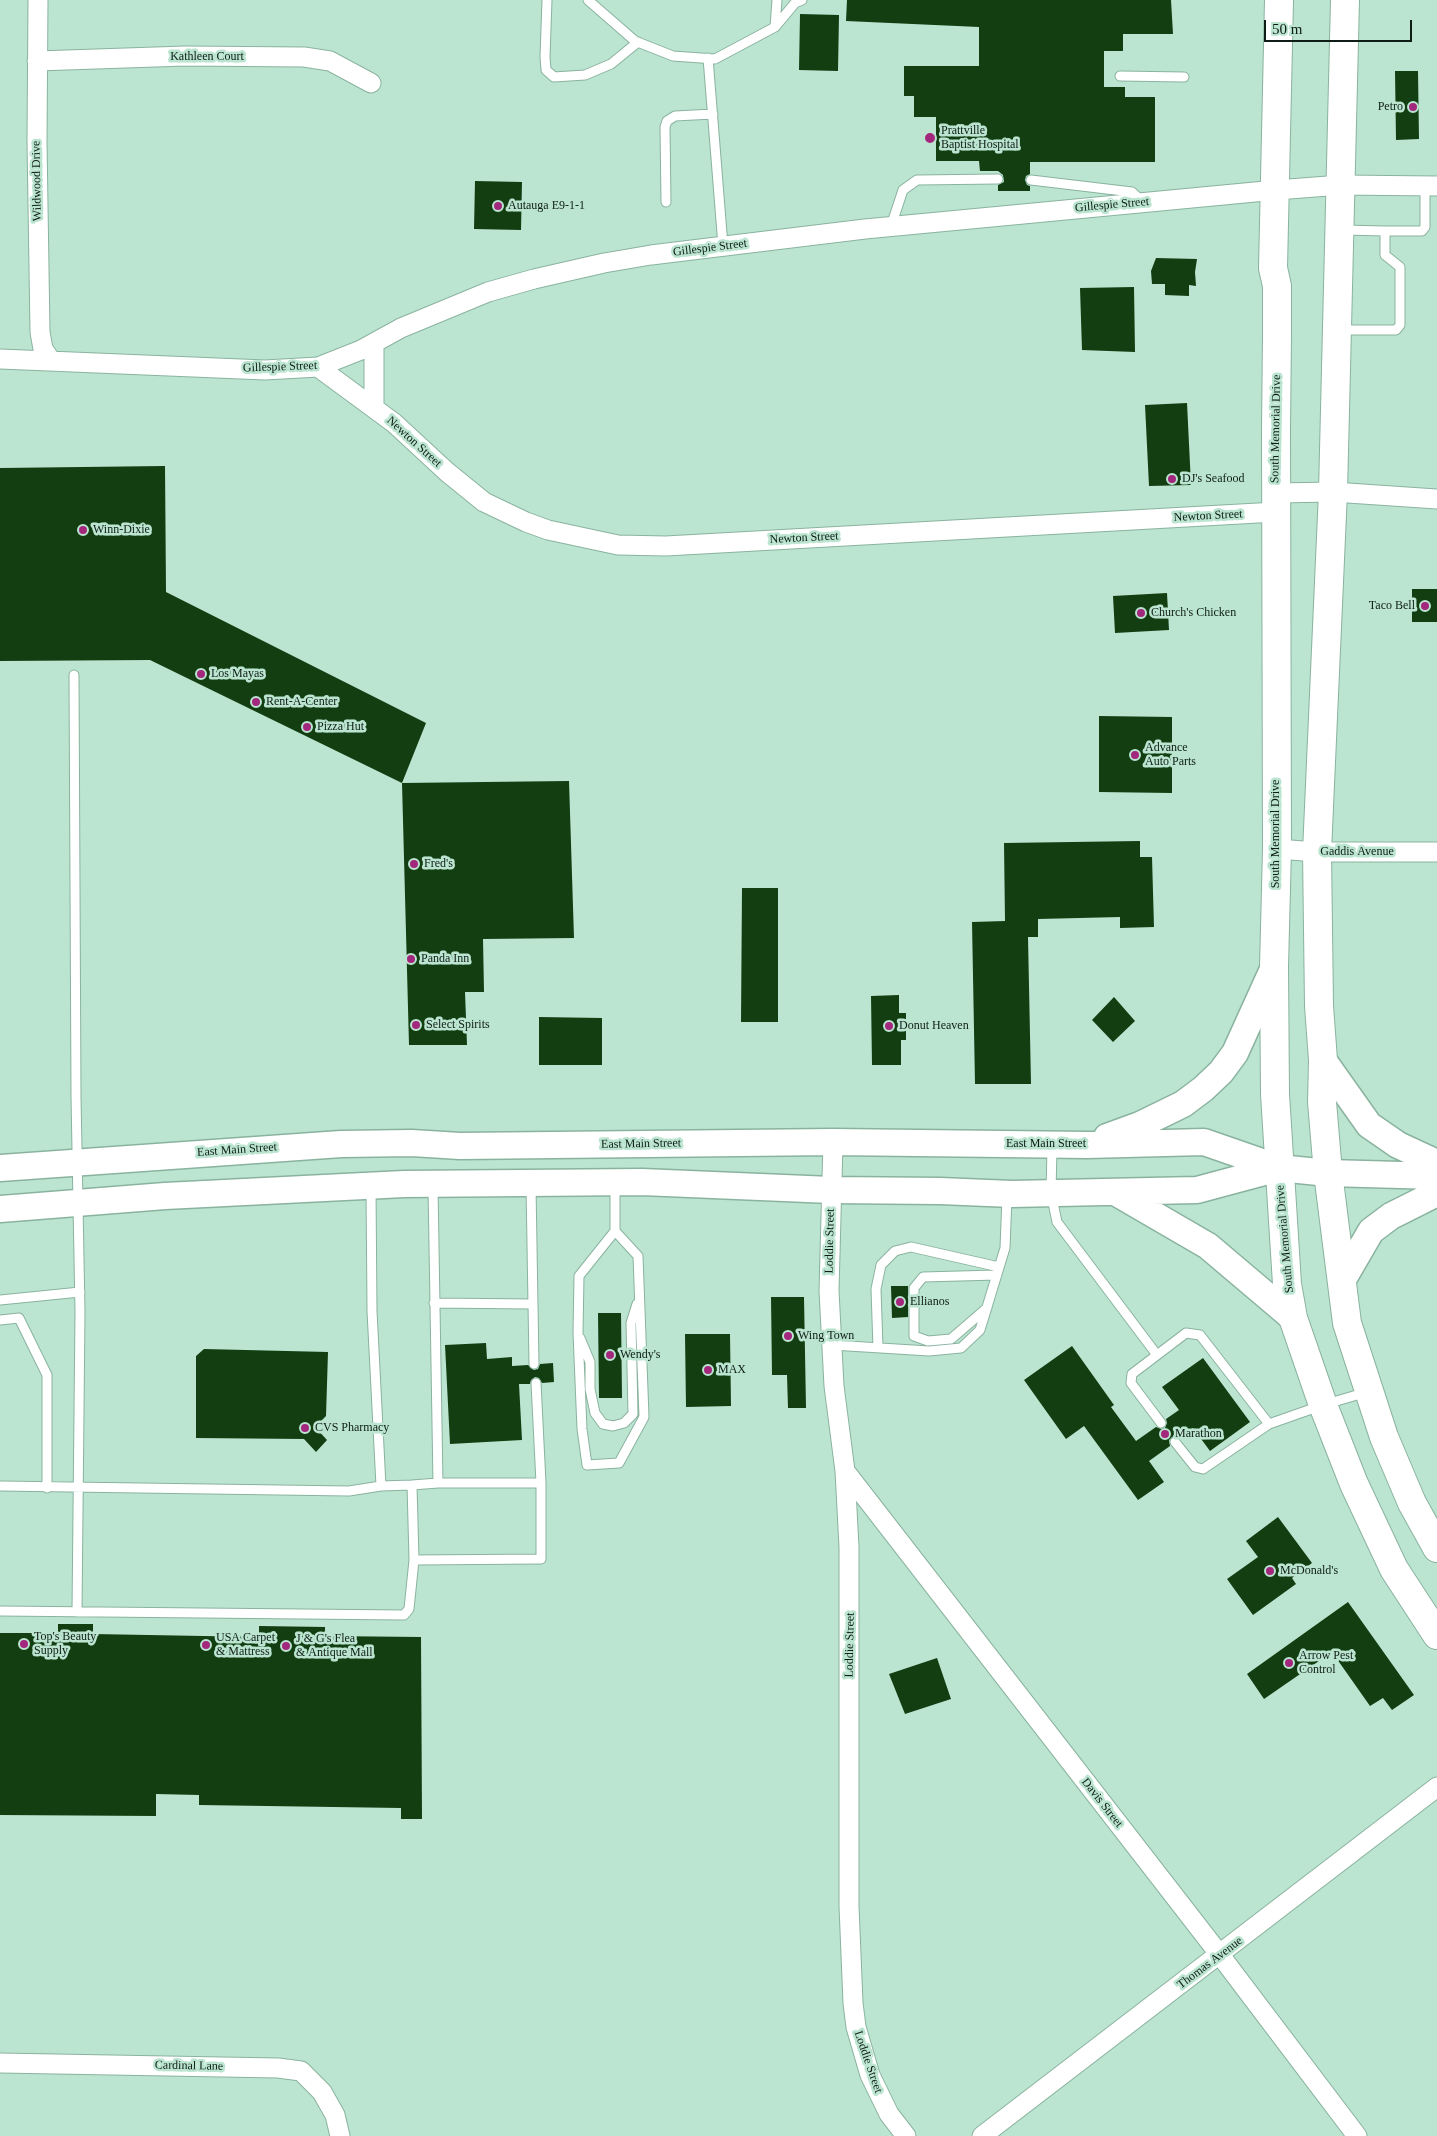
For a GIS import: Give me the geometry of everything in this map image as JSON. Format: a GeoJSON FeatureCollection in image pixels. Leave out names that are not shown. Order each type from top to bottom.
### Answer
{"type":"FeatureCollection","features":[{"type":"Feature","properties":{"kind":"main road","name":"South Memorial Drive"},"geometry":{"type":"LineString","coordinates":[[1279,0],[1273,268],[1277,286],[1278,335],[1276,502],[1277,849],[1274,967],[1275,1094],[1287,1284],[1293,1318],[1323,1405],[1354,1484],[1394,1568],[1437,1635]]}},
{"type":"Feature","properties":{"kind":"main road"},"geometry":{"type":"LineString","coordinates":[[1345,0],[1341,230],[1333,492],[1317,852],[1319,1006],[1323,1060],[1322,1102],[1328,1173],[1347,1323],[1384,1436],[1412,1503],[1437,1548]]}},
{"type":"Feature","properties":{"kind":"main road"},"geometry":{"type":"LineString","coordinates":[[1087,1145],[1162,1116],[1184,1104],[1221,1072],[1235,1053],[1274,967]]}},
{"type":"Feature","properties":{"kind":"main road"},"geometry":{"type":"LineString","coordinates":[[1323,1060],[1369,1125],[1398,1145],[1437,1163]]}},
{"type":"Feature","properties":{"kind":"main road","name":"East Main Street"},"geometry":{"type":"LineString","coordinates":[[0,1168],[341,1144],[412,1143],[460,1146],[833,1142],[1087,1145],[1204,1142],[1279,1168],[1328,1173],[1437,1176]]}},
{"type":"Feature","properties":{"kind":"main road","name":"East Main Street"},"geometry":{"type":"LineString","coordinates":[[0,1209],[165,1196],[371,1185],[433,1184],[616,1182],[1007,1194],[1197,1190],[1279,1168]]}},
{"type":"Feature","properties":{"kind":"main road"},"geometry":{"type":"LineString","coordinates":[[1115,1192],[1208,1246],[1293,1318]]}},
{"type":"Feature","properties":{"kind":"main road"},"geometry":{"type":"LineString","coordinates":[[1342,1281],[1371,1231],[1391,1216],[1437,1193]]}},
{"type":"Feature","properties":{"kind":"street","name":"Wildwood Drive"},"geometry":{"type":"LineString","coordinates":[[38,0],[40,332],[43,349],[50,359]]}},
{"type":"Feature","properties":{"kind":"street","name":"Kathleen Court"},"geometry":{"type":"LineString","coordinates":[[37,61],[185,56],[304,56],[330,60],[371,83]]}},
{"type":"Feature","properties":{"kind":"street","name":"Gillespie Street"},"geometry":{"type":"LineString","coordinates":[[0,359],[50,359],[266,370],[318,367],[374,343],[401,328],[488,292],[534,279],[613,262],[723,246],[891,226],[1142,202],[1341,185],[1431,186]]}},
{"type":"Feature","properties":{"kind":"street"},"geometry":{"type":"LineString","coordinates":[[374,343],[374,407]]}},
{"type":"Feature","properties":{"kind":"street","name":"Newton Street"},"geometry":{"type":"LineString","coordinates":[[318,367],[374,407],[484,502],[548,530],[618,545],[666,546],[1276,502],[1333,492],[1437,499]]}},
{"type":"Feature","properties":{"kind":"street","name":"Gaddis Avenue"},"geometry":{"type":"LineString","coordinates":[[1277,849],[1317,852],[1437,852]]}},
{"type":"Feature","properties":{"kind":"street","name":"Loddie Street"},"geometry":{"type":"LineString","coordinates":[[833,1142],[829,1291],[834,1386],[844,1471],[849,1547],[849,1906],[853,2003],[856,2027],[878,2095],[906,2136]]}},
{"type":"Feature","properties":{"kind":"street","name":"Davis Street"},"geometry":{"type":"LineString","coordinates":[[844,1471],[1220,1955],[1357,2136]]}},
{"type":"Feature","properties":{"kind":"street","name":"Thomas Avenue"},"geometry":{"type":"LineString","coordinates":[[982,2136],[1437,1787]]}},
{"type":"Feature","properties":{"kind":"street","name":"Cardinal Lane"},"geometry":{"type":"LineString","coordinates":[[0,2063],[278,2068],[301,2072],[322,2092],[335,2115],[340,2136]]}},
{"type":"Feature","properties":{"kind":"lane"},"geometry":{"type":"LineString","coordinates":[[547,0],[544,57],[546,70],[554,77],[585,74],[611,64],[638,42]]}},
{"type":"Feature","properties":{"kind":"lane"},"geometry":{"type":"LineString","coordinates":[[588,0],[638,42],[673,56],[715,59],[775,27],[795,3],[802,0]]}},
{"type":"Feature","properties":{"kind":"lane"},"geometry":{"type":"LineString","coordinates":[[775,27],[777,0]]}},
{"type":"Feature","properties":{"kind":"lane"},"geometry":{"type":"LineString","coordinates":[[708,58],[723,246]]}},
{"type":"Feature","properties":{"kind":"lane"},"geometry":{"type":"LineString","coordinates":[[1120,76],[1184,77]]}},
{"type":"Feature","properties":{"kind":"lane"},"geometry":{"type":"LineString","coordinates":[[666,202],[665,127],[667,121],[675,116],[712,114]]}},
{"type":"Feature","properties":{"kind":"lane"},"geometry":{"type":"LineString","coordinates":[[891,226],[903,190],[917,180],[998,180]]}},
{"type":"Feature","properties":{"kind":"lane"},"geometry":{"type":"LineString","coordinates":[[1030,180],[1132,192],[1142,202]]}},
{"type":"Feature","properties":{"kind":"lane"},"geometry":{"type":"LineString","coordinates":[[1341,230],[1422,231],[1425,227],[1431,186]]}},
{"type":"Feature","properties":{"kind":"lane"},"geometry":{"type":"LineString","coordinates":[[1338,330],[1396,330],[1400,325],[1400,268],[1385,255],[1385,231]]}},
{"type":"Feature","properties":{"kind":"lane"},"geometry":{"type":"LineString","coordinates":[[74,675],[77,1202],[80,1292],[77,1612]]}},
{"type":"Feature","properties":{"kind":"lane"},"geometry":{"type":"LineString","coordinates":[[1052,1144],[1052,1193],[1057,1222],[1157,1356]]}},
{"type":"Feature","properties":{"kind":"lane"},"geometry":{"type":"LineString","coordinates":[[615,1231],[638,1256],[644,1417],[619,1463],[587,1465],[582,1429],[578,1333],[579,1276],[615,1231],[616,1182]]}},
{"type":"Feature","properties":{"kind":"lane"},"geometry":{"type":"LineString","coordinates":[[531,1183],[534,1364]]}},
{"type":"Feature","properties":{"kind":"lane"},"geometry":{"type":"LineString","coordinates":[[433,1184],[438,1483]]}},
{"type":"Feature","properties":{"kind":"lane"},"geometry":{"type":"LineString","coordinates":[[371,1185],[372,1311],[381,1486]]}},
{"type":"Feature","properties":{"kind":"lane"},"geometry":{"type":"LineString","coordinates":[[832,1345],[929,1351],[961,1348],[980,1330],[1005,1248],[1007,1194]]}},
{"type":"Feature","properties":{"kind":"lane"},"geometry":{"type":"LineString","coordinates":[[878,1348],[876,1289],[881,1265],[895,1251],[911,1247],[998,1271]]}},
{"type":"Feature","properties":{"kind":"lane"},"geometry":{"type":"LineString","coordinates":[[987,1308],[950,1339],[928,1341],[914,1336],[914,1288],[923,1277],[998,1271]]}},
{"type":"Feature","properties":{"kind":"lane"},"geometry":{"type":"LineString","coordinates":[[0,1300],[80,1292]]}},
{"type":"Feature","properties":{"kind":"lane"},"geometry":{"type":"LineString","coordinates":[[578,1333],[590,1362],[590,1388],[595,1413],[603,1424],[614,1426],[624,1423],[633,1414],[631,1323],[639,1298]]}},
{"type":"Feature","properties":{"kind":"lane"},"geometry":{"type":"LineString","coordinates":[[434,1302],[533,1304]]}},
{"type":"Feature","properties":{"kind":"lane"},"geometry":{"type":"LineString","coordinates":[[0,1320],[19,1318],[47,1375],[47,1488]]}},
{"type":"Feature","properties":{"kind":"lane"},"geometry":{"type":"LineString","coordinates":[[1161,1423],[1131,1383],[1132,1374],[1186,1333],[1200,1335],[1269,1424]]}},
{"type":"Feature","properties":{"kind":"lane"},"geometry":{"type":"LineString","coordinates":[[414,1560],[541,1558],[541,1483],[536,1383]]}},
{"type":"Feature","properties":{"kind":"lane"},"geometry":{"type":"LineString","coordinates":[[1175,1442],[1195,1467],[1204,1469],[1269,1424],[1368,1391]]}},
{"type":"Feature","properties":{"kind":"lane"},"geometry":{"type":"LineString","coordinates":[[0,1486],[349,1491],[381,1486],[438,1483],[541,1483]]}},
{"type":"Feature","properties":{"kind":"lane"},"geometry":{"type":"LineString","coordinates":[[0,1611],[404,1615],[409,1609],[414,1560],[412,1485]]}},
{"type":"Feature","properties":{"kind":"building","name":"Prattville Baptist Hospital"},"geometry":{"type":"Polygon","coordinates":[[[847,0],[1171,0],[1173,34],[1123,34],[1123,51],[1104,51],[1104,87],[1125,87],[1125,97],[1155,97],[1155,162],[1030,162],[1030,174],[1026,176],[1025,180],[1027,185],[1030,186],[1030,191],[998,191],[998,185],[1004,182],[1003,175],[998,171],[980,171],[979,161],[936,161],[936,117],[914,117],[914,96],[904,96],[904,66],[979,66],[979,27],[846,21],[847,0]]]}},
{"type":"Feature","properties":{"kind":"building"},"geometry":{"type":"Polygon","coordinates":[[[800,14],[839,15],[838,71],[799,70],[800,14]]]}},
{"type":"Feature","properties":{"kind":"building"},"geometry":{"type":"Polygon","coordinates":[[[1395,71],[1418,71],[1419,139],[1396,140],[1395,71]]]}},
{"type":"Feature","properties":{"kind":"building","name":"Autauga E9-1-1"},"geometry":{"type":"Polygon","coordinates":[[[475,181],[522,182],[521,230],[474,229],[475,181]]]}},
{"type":"Feature","properties":{"kind":"building"},"geometry":{"type":"Polygon","coordinates":[[[1156,258],[1197,259],[1195,272],[1196,286],[1189,285],[1189,296],[1165,295],[1165,284],[1152,284],[1151,271],[1156,258]]]}},
{"type":"Feature","properties":{"kind":"building"},"geometry":{"type":"Polygon","coordinates":[[[1134,287],[1135,352],[1082,350],[1080,288],[1134,287]]]}},
{"type":"Feature","properties":{"kind":"building"},"geometry":{"type":"Polygon","coordinates":[[[1187,403],[1191,485],[1149,486],[1145,405],[1187,403]]]}},
{"type":"Feature","properties":{"kind":"building","name":"Winn-Dixie"},"geometry":{"type":"Polygon","coordinates":[[[165,466],[166,592],[426,723],[402,783],[150,660],[0,661],[0,468],[165,466]]]}},
{"type":"Feature","properties":{"kind":"building","name":"Taco Bell"},"geometry":{"type":"Polygon","coordinates":[[[1412,589],[1437,589],[1437,622],[1412,622],[1412,589]]]}},
{"type":"Feature","properties":{"kind":"building","name":"Church's Chicken"},"geometry":{"type":"Polygon","coordinates":[[[1167,593],[1169,630],[1115,633],[1113,596],[1167,593]]]}},
{"type":"Feature","properties":{"kind":"building","name":"Advance Auto Parts"},"geometry":{"type":"Polygon","coordinates":[[[1099,716],[1172,717],[1172,793],[1099,792],[1099,716]]]}},
{"type":"Feature","properties":{"kind":"building"},"geometry":{"type":"Polygon","coordinates":[[[569,781],[574,938],[483,939],[484,992],[465,992],[467,1045],[409,1045],[402,783],[569,781]]]}},
{"type":"Feature","properties":{"kind":"building"},"geometry":{"type":"Polygon","coordinates":[[[1140,841],[1140,857],[1152,857],[1154,927],[1120,928],[1120,917],[1038,919],[1038,937],[1028,937],[1031,1084],[975,1084],[972,922],[1005,921],[1004,843],[1140,841]]]}},
{"type":"Feature","properties":{"kind":"building"},"geometry":{"type":"Polygon","coordinates":[[[742,888],[778,888],[778,1022],[741,1022],[742,888]]]}},
{"type":"Feature","properties":{"kind":"building","name":"Donut Heaven"},"geometry":{"type":"Polygon","coordinates":[[[899,995],[899,1013],[906,1013],[906,1040],[901,1040],[901,1065],[872,1065],[871,996],[899,995]]]}},
{"type":"Feature","properties":{"kind":"building"},"geometry":{"type":"Polygon","coordinates":[[[1114,997],[1135,1021],[1113,1042],[1092,1020],[1114,997]]]}},
{"type":"Feature","properties":{"kind":"building"},"geometry":{"type":"Polygon","coordinates":[[[539,1017],[602,1018],[602,1065],[539,1065],[539,1017]]]}},
{"type":"Feature","properties":{"kind":"building","name":"Ellianos"},"geometry":{"type":"Polygon","coordinates":[[[891,1286],[908,1286],[908,1317],[892,1318],[891,1286]]]}},
{"type":"Feature","properties":{"kind":"building","name":"Wing Town"},"geometry":{"type":"Polygon","coordinates":[[[771,1297],[804,1297],[806,1408],[788,1408],[787,1375],[772,1375],[771,1297]]]}},
{"type":"Feature","properties":{"kind":"building","name":"Wendy's"},"geometry":{"type":"Polygon","coordinates":[[[598,1313],[621,1313],[622,1398],[599,1398],[598,1313]]]}},
{"type":"Feature","properties":{"kind":"building","name":"MAX"},"geometry":{"type":"Polygon","coordinates":[[[685,1334],[730,1334],[731,1406],[686,1407],[685,1334]]]}},
{"type":"Feature","properties":{"kind":"building"},"geometry":{"type":"Polygon","coordinates":[[[486,1343],[487,1359],[512,1357],[512,1366],[528,1365],[534,1370],[538,1369],[540,1364],[553,1363],[554,1382],[542,1383],[539,1378],[535,1377],[531,1380],[530,1384],[519,1384],[522,1440],[450,1444],[445,1345],[486,1343]]]}},
{"type":"Feature","properties":{"kind":"building","name":"Marathon"},"geometry":{"type":"Polygon","coordinates":[[[1072,1346],[1114,1405],[1111,1407],[1136,1441],[1156,1427],[1165,1428],[1166,1419],[1179,1410],[1162,1387],[1203,1358],[1250,1422],[1210,1451],[1193,1428],[1180,1438],[1177,1436],[1172,1437],[1169,1440],[1170,1446],[1149,1461],[1164,1482],[1138,1500],[1084,1426],[1066,1439],[1024,1380],[1072,1346]]]}},
{"type":"Feature","properties":{"kind":"building","name":"CVS Pharmacy"},"geometry":{"type":"Polygon","coordinates":[[[204,1349],[328,1352],[326,1416],[315,1427],[327,1440],[316,1452],[304,1439],[196,1438],[196,1356],[204,1349]]]}},
{"type":"Feature","properties":{"kind":"building","name":"McDonald's"},"geometry":{"type":"Polygon","coordinates":[[[1278,1517],[1312,1563],[1292,1578],[1296,1584],[1253,1615],[1227,1579],[1258,1557],[1246,1541],[1278,1517]]]}},
{"type":"Feature","properties":{"kind":"building","name":"Arrow Pest Control"},"geometry":{"type":"Polygon","coordinates":[[[1348,1602],[1414,1695],[1392,1710],[1383,1698],[1370,1706],[1332,1652],[1264,1699],[1247,1674],[1348,1602]]]}},
{"type":"Feature","properties":{"kind":"building"},"geometry":{"type":"Polygon","coordinates":[[[58,1624],[93,1624],[93,1634],[259,1637],[259,1626],[325,1627],[325,1636],[421,1637],[422,1819],[401,1819],[401,1808],[199,1805],[199,1795],[156,1794],[156,1816],[0,1815],[0,1633],[58,1633],[58,1624]]]}},
{"type":"Feature","properties":{"kind":"building"},"geometry":{"type":"Polygon","coordinates":[[[937,1658],[951,1699],[905,1714],[889,1674],[937,1658]]]}},
{"type":"Feature","properties":{"kind":"place","name":"Petro"},"geometry":{"type":"Point","coordinates":[1413,107]}},
{"type":"Feature","properties":{"kind":"place","name":"Prattville Baptist Hospital"},"geometry":{"type":"Point","coordinates":[930,138]}},
{"type":"Feature","properties":{"kind":"place","name":"Autauga E9-1-1"},"geometry":{"type":"Point","coordinates":[498,206]}},
{"type":"Feature","properties":{"kind":"place","name":"DJ's Seafood"},"geometry":{"type":"Point","coordinates":[1172,479]}},
{"type":"Feature","properties":{"kind":"place","name":"Winn-Dixie"},"geometry":{"type":"Point","coordinates":[83,530]}},
{"type":"Feature","properties":{"kind":"place","name":"Taco Bell"},"geometry":{"type":"Point","coordinates":[1425,606]}},
{"type":"Feature","properties":{"kind":"place","name":"Church's Chicken"},"geometry":{"type":"Point","coordinates":[1141,613]}},
{"type":"Feature","properties":{"kind":"place","name":"Los Mayas"},"geometry":{"type":"Point","coordinates":[201,674]}},
{"type":"Feature","properties":{"kind":"place","name":"Rent-A-Center"},"geometry":{"type":"Point","coordinates":[256,702]}},
{"type":"Feature","properties":{"kind":"place","name":"Pizza Hut"},"geometry":{"type":"Point","coordinates":[307,727]}},
{"type":"Feature","properties":{"kind":"place","name":"Advance Auto Parts"},"geometry":{"type":"Point","coordinates":[1135,755]}},
{"type":"Feature","properties":{"kind":"place","name":"Fred's"},"geometry":{"type":"Point","coordinates":[414,864]}},
{"type":"Feature","properties":{"kind":"place","name":"Panda Inn"},"geometry":{"type":"Point","coordinates":[411,959]}},
{"type":"Feature","properties":{"kind":"place","name":"Select Spirits"},"geometry":{"type":"Point","coordinates":[416,1025]}},
{"type":"Feature","properties":{"kind":"place","name":"Donut Heaven"},"geometry":{"type":"Point","coordinates":[889,1026]}},
{"type":"Feature","properties":{"kind":"place","name":"Ellianos"},"geometry":{"type":"Point","coordinates":[900,1302]}},
{"type":"Feature","properties":{"kind":"place","name":"Wing Town"},"geometry":{"type":"Point","coordinates":[788,1336]}},
{"type":"Feature","properties":{"kind":"place","name":"Wendy's"},"geometry":{"type":"Point","coordinates":[610,1355]}},
{"type":"Feature","properties":{"kind":"place","name":"MAX"},"geometry":{"type":"Point","coordinates":[708,1370]}},
{"type":"Feature","properties":{"kind":"place","name":"CVS Pharmacy"},"geometry":{"type":"Point","coordinates":[305,1428]}},
{"type":"Feature","properties":{"kind":"place","name":"Marathon"},"geometry":{"type":"Point","coordinates":[1165,1434]}},
{"type":"Feature","properties":{"kind":"place","name":"McDonald's"},"geometry":{"type":"Point","coordinates":[1270,1571]}},
{"type":"Feature","properties":{"kind":"place","name":"Top's Beauty Supply"},"geometry":{"type":"Point","coordinates":[24,1644]}},
{"type":"Feature","properties":{"kind":"place","name":"USA Carpet & Mattress"},"geometry":{"type":"Point","coordinates":[206,1645]}},
{"type":"Feature","properties":{"kind":"place","name":"J & G's Flea & Antique Mall"},"geometry":{"type":"Point","coordinates":[286,1646]}},
{"type":"Feature","properties":{"kind":"place","name":"Arrow Pest Control"},"geometry":{"type":"Point","coordinates":[1289,1663]}}]}
